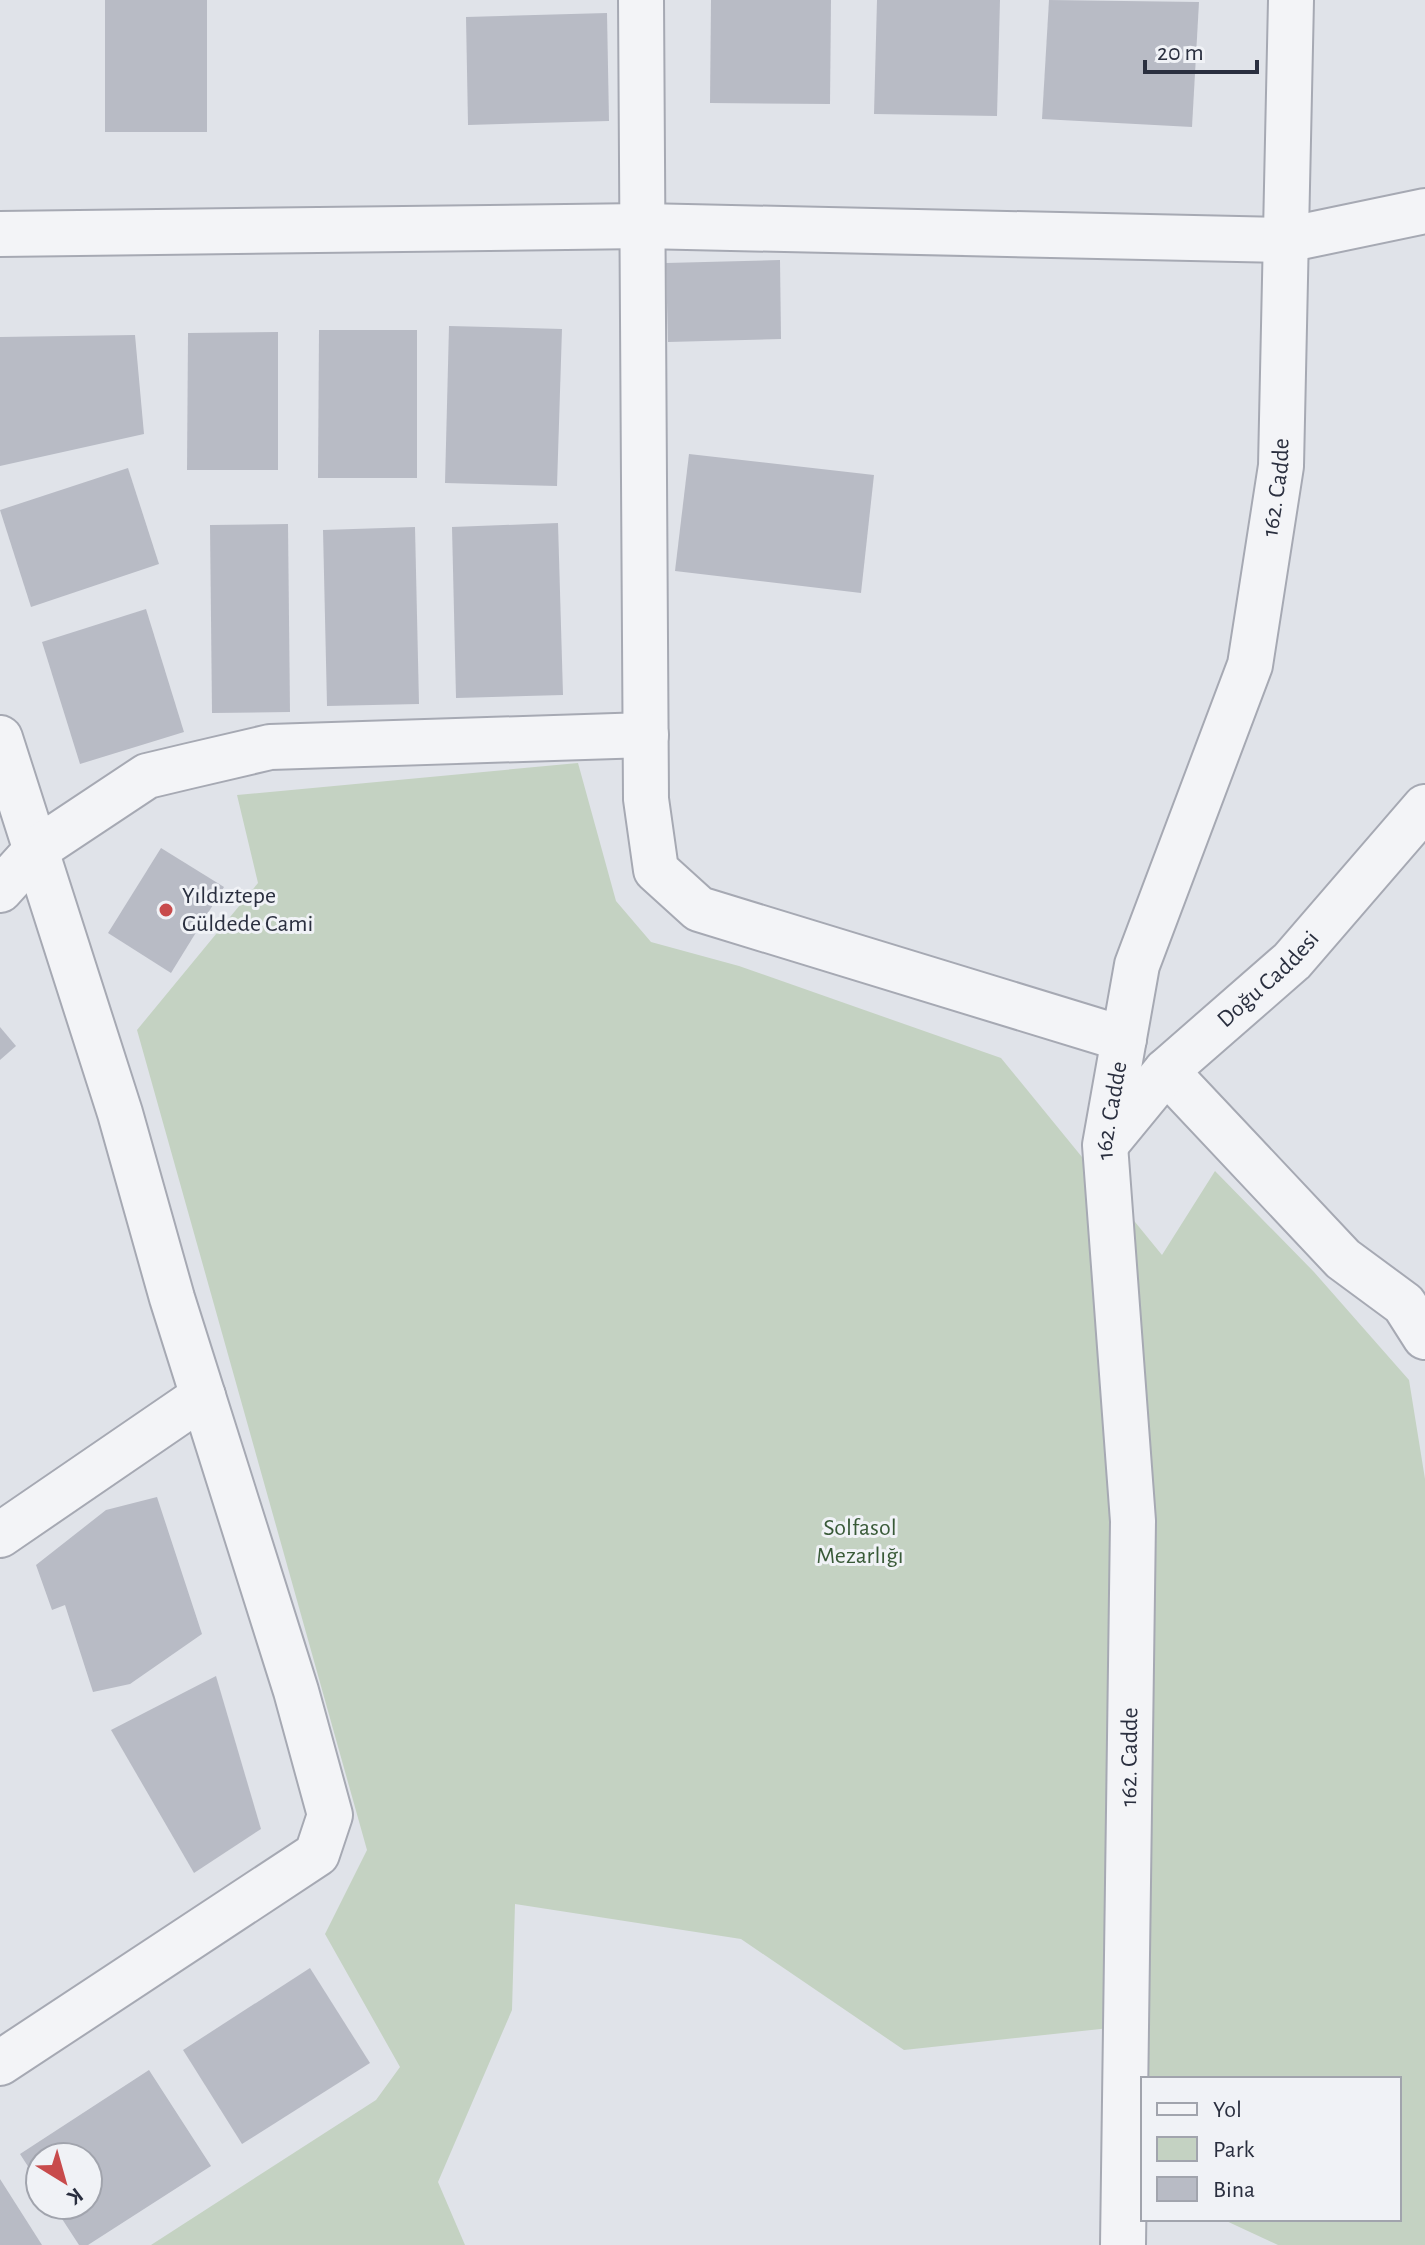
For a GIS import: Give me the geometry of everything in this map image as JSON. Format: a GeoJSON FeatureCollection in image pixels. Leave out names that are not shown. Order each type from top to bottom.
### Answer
{"type":"FeatureCollection","features":[{"type":"Feature","properties":{"kind":"street"},"geometry":{"type":"LineString","coordinates":[[641,0],[646,799],[656,870],[699,909],[1124,1039]]}},
{"type":"Feature","properties":{"kind":"street","name":"162. Cadde"},"geometry":{"type":"LineString","coordinates":[[1123,2245],[1133,1521],[1105,1145],[1137,965],[1250,665],[1281,466],[1291,0]]}},
{"type":"Feature","properties":{"kind":"street"},"geometry":{"type":"LineString","coordinates":[[0,234],[643,226],[1286,240],[1425,211]]}},
{"type":"Feature","properties":{"kind":"street"},"geometry":{"type":"LineString","coordinates":[[0,890],[37,849],[147,776],[270,747],[646,735]]}},
{"type":"Feature","properties":{"kind":"street"},"geometry":{"type":"LineString","coordinates":[[0,738],[120,1113],[172,1298],[296,1691],[330,1815],[317,1854],[0,2063]]}},
{"type":"Feature","properties":{"kind":"street","name":"Doğu Caddesi"},"geometry":{"type":"LineString","coordinates":[[1105,1145],[1166,1071],[1292,961],[1425,807]]}},
{"type":"Feature","properties":{"kind":"street"},"geometry":{"type":"LineString","coordinates":[[1166,1071],[1343,1259],[1404,1304],[1425,1337]]}},
{"type":"Feature","properties":{"kind":"street"},"geometry":{"type":"LineString","coordinates":[[0,1535],[203,1396]]}},
{"type":"Feature","properties":{"kind":"green space","name":"Solfasol Mezarlığı"},"geometry":{"type":"Polygon","coordinates":[[[578,763],[616,901],[651,942],[739,966],[1001,1058],[1162,1255],[1215,1171],[1314,1272],[1409,1380],[1425,1479],[1425,2245],[1278,2245],[1226,2221],[1401,2221],[1401,2077],[1144,2077],[1110,2028],[904,2050],[741,1939],[515,1904],[512,2010],[438,2182],[465,2245],[151,2245],[376,2100],[400,2067],[325,1934],[367,1850],[137,1030],[258,883],[237,795],[578,763]]]}},
{"type":"Feature","properties":{"kind":"building"},"geometry":{"type":"Polygon","coordinates":[[[105,0],[207,0],[207,132],[105,132],[105,0]]]}},
{"type":"Feature","properties":{"kind":"building"},"geometry":{"type":"Polygon","coordinates":[[[711,0],[831,0],[830,104],[710,103],[711,0]]]}},
{"type":"Feature","properties":{"kind":"building"},"geometry":{"type":"Polygon","coordinates":[[[877,0],[1000,0],[997,116],[874,114],[877,0]]]}},
{"type":"Feature","properties":{"kind":"building"},"geometry":{"type":"Polygon","coordinates":[[[1049,0],[1199,2],[1192,127],[1042,119],[1049,0]]]}},
{"type":"Feature","properties":{"kind":"building"},"geometry":{"type":"Polygon","coordinates":[[[607,13],[609,121],[468,125],[466,17],[607,13]]]}},
{"type":"Feature","properties":{"kind":"building"},"geometry":{"type":"Polygon","coordinates":[[[780,260],[781,339],[668,342],[666,263],[780,260]]]}},
{"type":"Feature","properties":{"kind":"building"},"geometry":{"type":"Polygon","coordinates":[[[449,326],[562,329],[557,486],[445,483],[449,326]]]}},
{"type":"Feature","properties":{"kind":"building"},"geometry":{"type":"Polygon","coordinates":[[[319,330],[417,330],[417,478],[318,478],[319,330]]]}},
{"type":"Feature","properties":{"kind":"building"},"geometry":{"type":"Polygon","coordinates":[[[278,332],[278,470],[187,470],[188,333],[278,332]]]}},
{"type":"Feature","properties":{"kind":"building"},"geometry":{"type":"Polygon","coordinates":[[[135,335],[144,434],[0,466],[0,337],[135,335]]]}},
{"type":"Feature","properties":{"kind":"building"},"geometry":{"type":"Polygon","coordinates":[[[689,454],[874,475],[861,593],[675,571],[689,454]]]}},
{"type":"Feature","properties":{"kind":"building"},"geometry":{"type":"Polygon","coordinates":[[[128,468],[159,564],[31,607],[0,510],[128,468]]]}},
{"type":"Feature","properties":{"kind":"building"},"geometry":{"type":"Polygon","coordinates":[[[558,523],[563,695],[456,698],[452,527],[558,523]]]}},
{"type":"Feature","properties":{"kind":"building"},"geometry":{"type":"Polygon","coordinates":[[[288,524],[290,712],[212,713],[210,525],[288,524]]]}},
{"type":"Feature","properties":{"kind":"building"},"geometry":{"type":"Polygon","coordinates":[[[415,527],[419,704],[327,706],[323,530],[415,527]]]}},
{"type":"Feature","properties":{"kind":"building"},"geometry":{"type":"Polygon","coordinates":[[[146,609],[184,732],[80,764],[42,642],[146,609]]]}},
{"type":"Feature","properties":{"kind":"building","name":"Yıldıztepe Güldede Cami"},"geometry":{"type":"Polygon","coordinates":[[[161,848],[224,887],[171,973],[108,933],[161,848]]]}},
{"type":"Feature","properties":{"kind":"building"},"geometry":{"type":"Polygon","coordinates":[[[0,1027],[16,1046],[0,1060],[0,1027]]]}},
{"type":"Feature","properties":{"kind":"building"},"geometry":{"type":"Polygon","coordinates":[[[157,1497],[202,1634],[130,1684],[93,1692],[65,1605],[52,1610],[36,1565],[106,1510],[157,1497]]]}},
{"type":"Feature","properties":{"kind":"building"},"geometry":{"type":"Polygon","coordinates":[[[216,1676],[261,1829],[194,1873],[111,1730],[216,1676]]]}},
{"type":"Feature","properties":{"kind":"building"},"geometry":{"type":"Polygon","coordinates":[[[310,1968],[370,2063],[242,2144],[183,2050],[310,1968]]]}},
{"type":"Feature","properties":{"kind":"building"},"geometry":{"type":"Polygon","coordinates":[[[149,2070],[211,2166],[88,2245],[79,2245],[63,2221],[104,2221],[104,2141],[40,2141],[149,2070]]]}},
{"type":"Feature","properties":{"kind":"building"},"geometry":{"type":"Polygon","coordinates":[[[0,2179],[42,2245],[0,2245],[0,2179]]]}},
{"type":"Feature","properties":{"kind":"place","name":"Yıldıztepe Güldede Cami"},"geometry":{"type":"Point","coordinates":[166,910]}}]}
